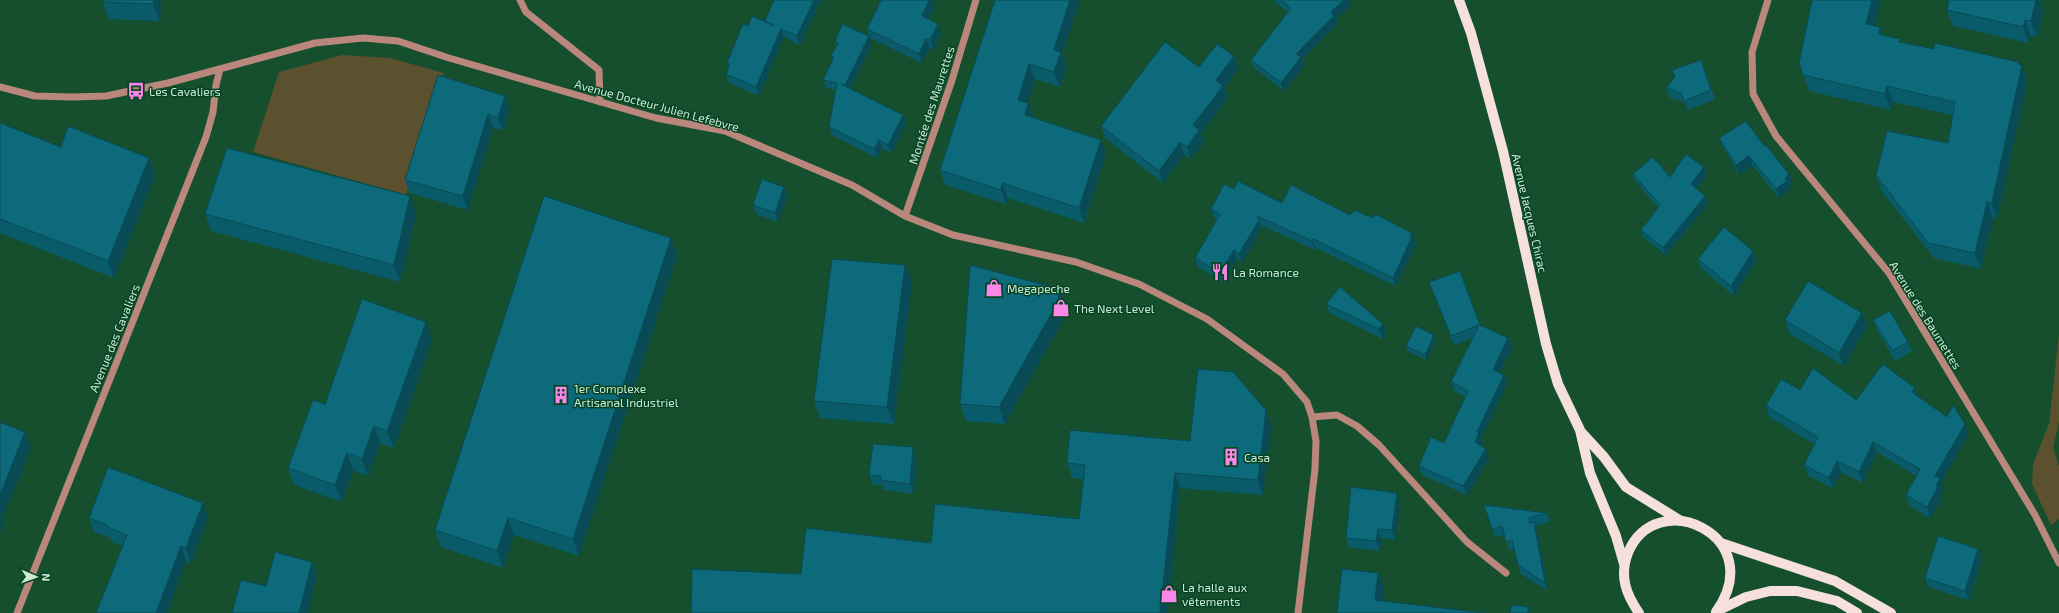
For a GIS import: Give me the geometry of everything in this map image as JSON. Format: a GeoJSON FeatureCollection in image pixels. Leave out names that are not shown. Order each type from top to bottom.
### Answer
{"type":"FeatureCollection","features":[{"type":"Feature","properties":{"kind":"main road","name":"Avenue Jacques Chirac"},"geometry":{"type":"LineString","coordinates":[[1460,0],[1503,152],[1546,344],[1558,384],[1580,430],[1590,473],[1616,536],[1624,564]]}},
{"type":"Feature","properties":{"kind":"main road","name":"Avenue Jacques Chirac"},"geometry":{"type":"LineString","coordinates":[[1580,430],[1604,457],[1626,487],[1681,520]]}},
{"type":"Feature","properties":{"kind":"main road"},"geometry":{"type":"LineString","coordinates":[[1639,613],[1629,598],[1624,581],[1624,564],[1632,546],[1645,531],[1662,523],[1681,520],[1694,523],[1706,529],[1725,550],[1730,566],[1730,582],[1726,598],[1715,612]]}},
{"type":"Feature","properties":{"kind":"main road"},"geometry":{"type":"LineString","coordinates":[[1720,543],[1835,581],[1891,613]]}},
{"type":"Feature","properties":{"kind":"main road"},"geometry":{"type":"LineString","coordinates":[[1715,612],[1746,597],[1770,591],[1797,591],[1837,601],[1857,613]]}},
{"type":"Feature","properties":{"kind":"street"},"geometry":{"type":"LineString","coordinates":[[520,0],[526,12],[599,70],[600,102]]}},
{"type":"Feature","properties":{"kind":"street","name":"Montée des Maurettes"},"geometry":{"type":"LineString","coordinates":[[905,216],[952,80],[976,0]]}},
{"type":"Feature","properties":{"kind":"street","name":"Avenue des Baumettes"},"geometry":{"type":"LineString","coordinates":[[1768,0],[1752,52],[1753,94],[1776,136],[1889,273],[2035,515],[2059,563]]}},
{"type":"Feature","properties":{"kind":"street","name":"Avenue Docteur Julien Lefebvre"},"geometry":{"type":"LineString","coordinates":[[0,87],[35,96],[106,96],[136,91],[315,43],[362,38],[398,41],[656,118],[725,131],[852,185],[905,216],[953,235],[1076,262],[1139,284],[1207,319],[1283,374],[1307,402],[1312,417],[1316,441],[1315,469],[1298,613]]}},
{"type":"Feature","properties":{"kind":"street","name":"Avenue des Cavaliers"},"geometry":{"type":"LineString","coordinates":[[17,613],[206,137],[214,112],[215,90],[220,69]]}},
{"type":"Feature","properties":{"kind":"street"},"geometry":{"type":"LineString","coordinates":[[1312,417],[1337,415],[1357,426],[1379,445],[1467,542],[1506,573]]}},
{"type":"Feature","properties":{"kind":"shaded area"},"geometry":{"type":"Polygon","coordinates":[[[342,55],[390,58],[444,73],[406,195],[253,152],[279,72],[342,55]]]}},
{"type":"Feature","properties":{"kind":"shaded area"},"geometry":{"type":"Polygon","coordinates":[[[2059,334],[2059,422],[2053,448],[2059,466],[2059,519],[2051,525],[2032,484],[2033,464],[2049,424],[2059,334]]]}},
{"type":"Feature","properties":{"kind":"building"},"geometry":{"type":"Polygon","coordinates":[[[103,0],[154,0],[153,4],[103,2],[103,0]]]}},
{"type":"Feature","properties":{"kind":"building"},"geometry":{"type":"Polygon","coordinates":[[[774,0],[814,0],[797,36],[781,29],[756,87],[726,74],[730,64],[727,63],[743,24],[748,26],[752,16],[775,26],[765,21],[774,0]]]}},
{"type":"Feature","properties":{"kind":"building"},"geometry":{"type":"Polygon","coordinates":[[[881,0],[929,0],[922,16],[938,24],[930,40],[926,39],[919,54],[867,29],[881,0]]]}},
{"type":"Feature","properties":{"kind":"building"},"geometry":{"type":"Polygon","coordinates":[[[995,0],[1070,0],[1054,50],[1061,52],[1054,72],[1029,64],[1018,100],[1028,103],[1025,115],[1101,140],[1079,208],[1002,183],[1001,190],[940,170],[995,0]]]}},
{"type":"Feature","properties":{"kind":"building"},"geometry":{"type":"Polygon","coordinates":[[[1281,0],[1344,0],[1331,12],[1334,16],[1296,54],[1301,57],[1281,83],[1251,60],[1291,8],[1281,0]]]}},
{"type":"Feature","properties":{"kind":"building"},"geometry":{"type":"Polygon","coordinates":[[[1812,0],[1872,0],[1866,24],[1880,27],[1879,34],[1900,39],[1899,42],[1934,49],[1935,43],[2018,62],[2018,64],[2022,65],[1992,203],[1987,202],[1975,253],[1928,243],[1876,175],[1887,131],[1948,143],[1955,102],[1887,86],[1885,94],[1803,75],[1799,63],[1812,0]]]}},
{"type":"Feature","properties":{"kind":"building"},"geometry":{"type":"Polygon","coordinates":[[[1949,0],[2036,0],[2031,21],[2025,20],[2023,27],[1947,10],[1949,0]]]}},
{"type":"Feature","properties":{"kind":"building"},"geometry":{"type":"Polygon","coordinates":[[[842,24],[869,36],[845,85],[841,84],[903,115],[888,145],[879,140],[874,149],[829,127],[837,83],[823,80],[834,57],[831,56],[838,43],[835,42],[842,24]]]}},
{"type":"Feature","properties":{"kind":"building"},"geometry":{"type":"Polygon","coordinates":[[[1165,42],[1199,67],[1217,44],[1234,56],[1216,80],[1223,86],[1193,125],[1199,130],[1187,147],[1180,142],[1159,171],[1101,126],[1165,42]]]}},
{"type":"Feature","properties":{"kind":"building"},"geometry":{"type":"Polygon","coordinates":[[[1701,60],[1711,90],[1684,101],[1681,93],[1666,88],[1675,77],[1672,70],[1701,60]]]}},
{"type":"Feature","properties":{"kind":"building"},"geometry":{"type":"Polygon","coordinates":[[[438,75],[505,96],[498,118],[488,114],[463,196],[405,180],[438,75]]]}},
{"type":"Feature","properties":{"kind":"building"},"geometry":{"type":"Polygon","coordinates":[[[1746,121],[1764,146],[1766,145],[1789,174],[1785,178],[1787,181],[1776,189],[1749,156],[1736,165],[1719,138],[1746,121]]]}},
{"type":"Feature","properties":{"kind":"building"},"geometry":{"type":"Polygon","coordinates":[[[0,123],[61,147],[68,126],[149,158],[108,261],[0,219],[0,123]]]}},
{"type":"Feature","properties":{"kind":"building"},"geometry":{"type":"Polygon","coordinates":[[[227,148],[410,196],[394,265],[205,214],[227,148]]]}},
{"type":"Feature","properties":{"kind":"building"},"geometry":{"type":"Polygon","coordinates":[[[1686,154],[1704,167],[1691,184],[1705,196],[1663,248],[1641,230],[1660,205],[1633,174],[1653,157],[1670,177],[1686,154]]]}},
{"type":"Feature","properties":{"kind":"building"},"geometry":{"type":"Polygon","coordinates":[[[762,179],[784,187],[775,213],[753,205],[762,179]]]}},
{"type":"Feature","properties":{"kind":"building"},"geometry":{"type":"Polygon","coordinates":[[[1238,181],[1282,203],[1291,185],[1350,215],[1355,210],[1373,218],[1375,214],[1412,233],[1410,237],[1412,237],[1393,278],[1313,239],[1312,241],[1257,216],[1259,220],[1239,254],[1234,250],[1220,273],[1195,258],[1220,214],[1211,209],[1224,184],[1234,189],[1238,181]]]}},
{"type":"Feature","properties":{"kind":"building","name":"1er Complexe Artisanal Industriel"},"geometry":{"type":"Polygon","coordinates":[[[544,196],[671,238],[573,539],[508,518],[497,551],[435,530],[544,196]]]}},
{"type":"Feature","properties":{"kind":"building"},"geometry":{"type":"Polygon","coordinates":[[[1724,227],[1753,251],[1731,286],[1698,259],[1724,227]]]}},
{"type":"Feature","properties":{"kind":"building"},"geometry":{"type":"Polygon","coordinates":[[[832,259],[905,265],[887,407],[814,401],[832,259]]]}},
{"type":"Feature","properties":{"kind":"building"},"geometry":{"type":"Polygon","coordinates":[[[970,265],[1060,289],[1057,303],[999,407],[960,404],[970,265]]]}},
{"type":"Feature","properties":{"kind":"building"},"geometry":{"type":"Polygon","coordinates":[[[1460,271],[1480,325],[1508,338],[1493,370],[1504,375],[1477,432],[1479,433],[1475,442],[1486,449],[1463,486],[1419,466],[1431,437],[1444,443],[1468,391],[1451,382],[1479,325],[1451,336],[1429,282],[1460,271]]]}},
{"type":"Feature","properties":{"kind":"building"},"geometry":{"type":"Polygon","coordinates":[[[1808,281],[1862,313],[1839,353],[1785,320],[1808,281]]]}},
{"type":"Feature","properties":{"kind":"building"},"geometry":{"type":"Polygon","coordinates":[[[1340,287],[1383,324],[1379,329],[1326,304],[1340,287]]]}},
{"type":"Feature","properties":{"kind":"building"},"geometry":{"type":"Polygon","coordinates":[[[362,299],[426,322],[387,431],[374,426],[362,459],[347,453],[335,485],[288,468],[313,400],[325,404],[362,299]]]}},
{"type":"Feature","properties":{"kind":"building"},"geometry":{"type":"Polygon","coordinates":[[[1890,311],[1908,342],[1892,351],[1873,320],[1890,311]]]}},
{"type":"Feature","properties":{"kind":"building"},"geometry":{"type":"Polygon","coordinates":[[[1416,326],[1434,335],[1425,355],[1406,346],[1416,326]]]}},
{"type":"Feature","properties":{"kind":"building"},"geometry":{"type":"Polygon","coordinates":[[[1883,364],[1915,388],[1912,392],[1947,417],[1953,405],[1965,424],[1935,476],[1940,478],[1936,486],[1938,487],[1927,507],[1906,495],[1920,469],[1873,442],[1859,472],[1837,461],[1829,478],[1804,465],[1818,437],[1766,406],[1781,379],[1800,390],[1813,368],[1856,400],[1883,364]]]}},
{"type":"Feature","properties":{"kind":"building"},"geometry":{"type":"Polygon","coordinates":[[[1198,369],[1233,372],[1266,410],[1258,480],[1175,473],[1160,613],[691,613],[692,569],[801,574],[806,528],[931,543],[935,504],[1079,519],[1085,465],[1067,463],[1070,430],[1190,441],[1198,369]]]}},
{"type":"Feature","properties":{"kind":"building"},"geometry":{"type":"Polygon","coordinates":[[[0,422],[25,432],[0,495],[0,422]]]}},
{"type":"Feature","properties":{"kind":"building"},"geometry":{"type":"Polygon","coordinates":[[[873,444],[913,447],[910,484],[880,480],[881,476],[869,475],[873,444]]]}},
{"type":"Feature","properties":{"kind":"building"},"geometry":{"type":"Polygon","coordinates":[[[108,467],[203,503],[186,548],[181,546],[156,613],[96,613],[127,535],[89,518],[108,467]]]}},
{"type":"Feature","properties":{"kind":"building"},"geometry":{"type":"Polygon","coordinates":[[[1351,487],[1397,493],[1392,530],[1378,529],[1376,541],[1346,538],[1351,487]]]}},
{"type":"Feature","properties":{"kind":"building"},"geometry":{"type":"Polygon","coordinates":[[[1484,505],[1547,513],[1529,518],[1530,523],[1534,522],[1545,583],[1518,565],[1512,540],[1506,542],[1502,526],[1492,529],[1484,505]]]}},
{"type":"Feature","properties":{"kind":"building"},"geometry":{"type":"Polygon","coordinates":[[[1938,536],[1978,549],[1965,591],[1925,578],[1938,536]]]}},
{"type":"Feature","properties":{"kind":"building"},"geometry":{"type":"Polygon","coordinates":[[[275,552],[312,562],[299,613],[232,613],[241,580],[266,586],[275,552]]]}},
{"type":"Feature","properties":{"kind":"building"},"geometry":{"type":"Polygon","coordinates":[[[1342,569],[1378,573],[1375,600],[1485,613],[1337,613],[1342,569]]]}},
{"type":"Feature","properties":{"kind":"building"},"geometry":{"type":"Polygon","coordinates":[[[1511,605],[1528,607],[1528,613],[1510,613],[1511,605]]]}},
{"type":"Feature","properties":{"kind":"place","name":"Les Cavaliers"},"geometry":{"type":"Point","coordinates":[136,91]}},
{"type":"Feature","properties":{"kind":"place","name":"La Romance"},"geometry":{"type":"Point","coordinates":[1220,272]}},
{"type":"Feature","properties":{"kind":"place","name":"Megapeche"},"geometry":{"type":"Point","coordinates":[994,288]}},
{"type":"Feature","properties":{"kind":"place","name":"The Next Level"},"geometry":{"type":"Point","coordinates":[1061,308]}},
{"type":"Feature","properties":{"kind":"place","name":"1er Complexe Artisanal Industriel"},"geometry":{"type":"Point","coordinates":[561,395]}},
{"type":"Feature","properties":{"kind":"place","name":"Casa"},"geometry":{"type":"Point","coordinates":[1231,457]}},
{"type":"Feature","properties":{"kind":"place","name":"La halle aux vêtements"},"geometry":{"type":"Point","coordinates":[1169,594]}}]}
